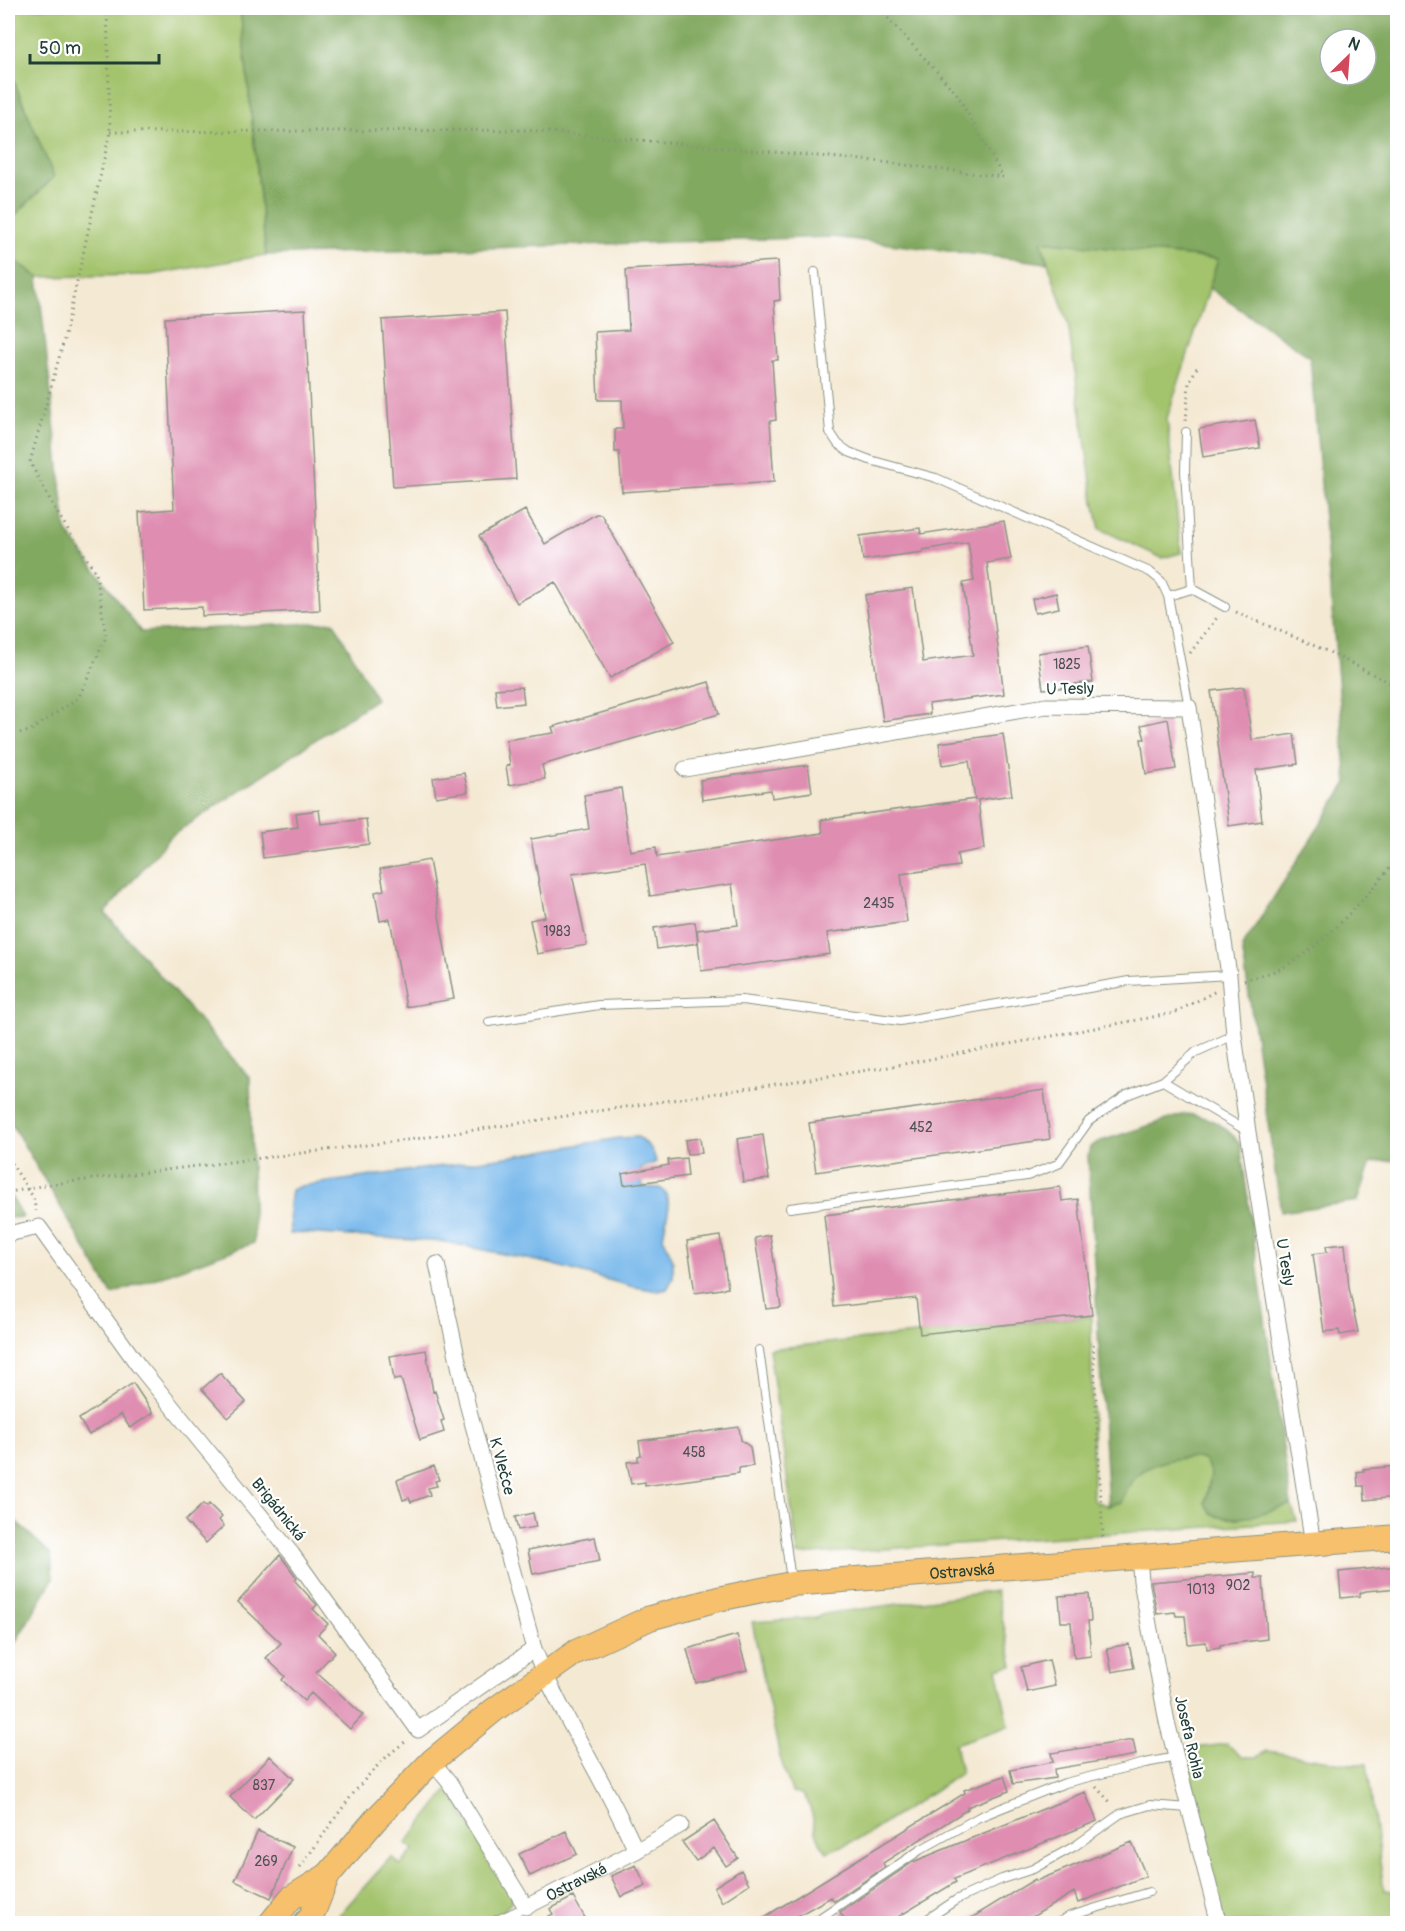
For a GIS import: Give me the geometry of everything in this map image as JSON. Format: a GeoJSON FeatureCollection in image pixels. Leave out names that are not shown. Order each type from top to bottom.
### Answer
{"type":"FeatureCollection","features":[{"type":"Feature","properties":{"kind":"main road","name":"Ostravská"},"geometry":{"type":"LineString","coordinates":[[270,1923],[291,1898],[328,1875],[376,1819],[432,1761],[494,1710],[576,1652],[650,1618],[718,1599],[791,1584],[1398,1537]]}},
{"type":"Feature","properties":{"kind":"main road","name":"Ostravská"},"geometry":{"type":"LineString","coordinates":[[305,1923],[312,1915],[328,1875]]}},
{"type":"Feature","properties":{"kind":"street","name":"U Tesly"},"geometry":{"type":"LineString","coordinates":[[685,769],[1046,706],[1189,706],[1230,980],[1234,1035],[1248,1132],[1313,1544]]}},
{"type":"Feature","properties":{"kind":"street"},"geometry":{"type":"LineString","coordinates":[[8,1234],[39,1227]]}},
{"type":"Feature","properties":{"kind":"street","name":"Brigádnická"},"geometry":{"type":"LineString","coordinates":[[39,1227],[138,1365],[292,1554],[418,1730],[534,1649]]}},
{"type":"Feature","properties":{"kind":"street","name":"K Vlečce"},"geometry":{"type":"LineString","coordinates":[[437,1264],[468,1407],[534,1649],[545,1674]]}},
{"type":"Feature","properties":{"kind":"street","name":"Josefa Rohla"},"geometry":{"type":"LineString","coordinates":[[1138,1556],[1165,1710],[1219,1923]]}},
{"type":"Feature","properties":{"kind":"street"},"geometry":{"type":"LineString","coordinates":[[545,1674],[621,1816],[636,1851]]}},
{"type":"Feature","properties":{"kind":"street","name":"Ostravská"},"geometry":{"type":"LineString","coordinates":[[432,1761],[449,1782],[526,1907],[636,1851],[681,1824]]}},
{"type":"Feature","properties":{"kind":"lane"},"geometry":{"type":"LineString","coordinates":[[815,272],[830,432],[838,444],[849,452],[870,460],[936,478],[1150,572],[1161,581],[1168,596],[1189,706]]}},
{"type":"Feature","properties":{"kind":"lane"},"geometry":{"type":"LineString","coordinates":[[1186,432],[1185,471],[1192,589]]}},
{"type":"Feature","properties":{"kind":"lane"},"geometry":{"type":"LineString","coordinates":[[1168,596],[1192,589],[1225,607]]}},
{"type":"Feature","properties":{"kind":"lane"},"geometry":{"type":"LineString","coordinates":[[489,1022],[600,1005],[742,1000],[900,1021],[1129,981],[1230,980]]}},
{"type":"Feature","properties":{"kind":"lane"},"geometry":{"type":"LineString","coordinates":[[790,1208],[1027,1176],[1058,1164],[1089,1121],[1127,1095],[1163,1081],[1196,1052],[1234,1035]]}},
{"type":"Feature","properties":{"kind":"lane"},"geometry":{"type":"LineString","coordinates":[[1163,1081],[1248,1132]]}},
{"type":"Feature","properties":{"kind":"lane"},"geometry":{"type":"LineString","coordinates":[[759,1350],[791,1584]]}},
{"type":"Feature","properties":{"kind":"lane"},"geometry":{"type":"LineString","coordinates":[[811,1923],[823,1920],[920,1851],[979,1817],[1065,1783],[1145,1762],[1177,1757]]}},
{"type":"Feature","properties":{"kind":"lane"},"geometry":{"type":"LineString","coordinates":[[920,1923],[956,1900],[1002,1879],[1033,1869],[1067,1851],[1120,1814],[1150,1805],[1188,1808]]}},
{"type":"Feature","properties":{"kind":"lane"},"geometry":{"type":"LineString","coordinates":[[1056,1923],[1070,1916],[1149,1892]]}},
{"type":"Feature","properties":{"kind":"lane"},"geometry":{"type":"LineString","coordinates":[[488,1923],[526,1907]]}},
{"type":"Feature","properties":{"kind":"path"},"geometry":{"type":"LineString","coordinates":[[8,735],[30,731],[79,697],[106,637],[96,573],[56,511],[30,462],[64,340],[110,132],[107,8]]}},
{"type":"Feature","properties":{"kind":"path"},"geometry":{"type":"LineString","coordinates":[[110,132],[526,130],[874,161],[1003,177],[957,94],[881,8]]}},
{"type":"Feature","properties":{"kind":"path"},"geometry":{"type":"LineString","coordinates":[[1186,432],[1189,382],[1199,364]]}},
{"type":"Feature","properties":{"kind":"path"},"geometry":{"type":"LineString","coordinates":[[1181,664],[1225,607],[1329,652],[1398,687]]}},
{"type":"Feature","properties":{"kind":"path"},"geometry":{"type":"LineString","coordinates":[[8,1192],[44,1185],[427,1137],[888,1067],[1174,1013],[1230,980],[1283,967],[1327,936],[1349,915],[1398,859]]}},
{"type":"Feature","properties":{"kind":"path"},"geometry":{"type":"LineString","coordinates":[[8,1158],[33,1197],[39,1227]]}},
{"type":"Feature","properties":{"kind":"path"},"geometry":{"type":"LineString","coordinates":[[1092,1344],[1104,1558]]}},
{"type":"Feature","properties":{"kind":"path"},"geometry":{"type":"LineString","coordinates":[[295,1874],[366,1778],[393,1750],[410,1739]]}},
{"type":"Feature","properties":{"kind":"path"},"geometry":{"type":"LineString","coordinates":[[1089,1778],[1120,1814]]}},
{"type":"Feature","properties":{"kind":"green space"},"geometry":{"type":"Polygon","coordinates":[[[8,8],[240,8],[266,255],[150,275],[38,277],[8,255],[8,222],[54,177],[8,67],[8,8]]]}},
{"type":"Feature","properties":{"kind":"green space"},"geometry":{"type":"Polygon","coordinates":[[[240,8],[1397,8],[1398,1160],[1371,1162],[1358,1201],[1281,1212],[1242,947],[1347,783],[1310,357],[1209,288],[1218,259],[1041,241],[1048,263],[832,237],[266,255],[240,8]]]}},
{"type":"Feature","properties":{"kind":"green space"},"geometry":{"type":"Polygon","coordinates":[[[8,67],[54,177],[8,222],[8,67]]]}},
{"type":"Feature","properties":{"kind":"green space"},"geometry":{"type":"Polygon","coordinates":[[[1041,241],[1219,259],[1167,418],[1181,553],[1162,558],[1100,529],[1068,324],[1041,241]]]}},
{"type":"Feature","properties":{"kind":"green space"},"geometry":{"type":"Polygon","coordinates":[[[8,255],[38,277],[66,530],[141,632],[334,622],[376,699],[170,837],[105,913],[250,1078],[254,1243],[112,1294],[8,1118],[8,255]]]}},
{"type":"Feature","properties":{"kind":"green space"},"geometry":{"type":"Polygon","coordinates":[[[1185,1114],[1216,1122],[1240,1143],[1291,1504],[1241,1518],[1221,1517],[1210,1512],[1205,1503],[1211,1475],[1206,1461],[1198,1458],[1179,1458],[1150,1467],[1133,1479],[1121,1502],[1108,1506],[1088,1156],[1090,1147],[1098,1142],[1185,1114]]]}},
{"type":"Feature","properties":{"kind":"green space"},"geometry":{"type":"Polygon","coordinates":[[[8,1191],[23,1217],[8,1218],[8,1191]]]}},
{"type":"Feature","properties":{"kind":"green space"},"geometry":{"type":"Polygon","coordinates":[[[1091,1316],[1093,1500],[1108,1506],[1121,1502],[1133,1479],[1150,1467],[1179,1458],[1198,1458],[1206,1461],[1211,1475],[1205,1503],[1251,1516],[1291,1504],[1297,1521],[798,1555],[769,1349],[1091,1316]]]}},
{"type":"Feature","properties":{"kind":"green space"},"geometry":{"type":"Polygon","coordinates":[[[8,1514],[51,1554],[53,1579],[8,1655],[8,1514]]]}},
{"type":"Feature","properties":{"kind":"green space"},"geometry":{"type":"Polygon","coordinates":[[[996,1591],[1013,1666],[997,1669],[1009,1726],[955,1744],[961,1773],[867,1835],[827,1852],[818,1838],[811,1809],[805,1797],[792,1792],[780,1757],[752,1622],[815,1618],[824,1614],[996,1591]]]}},
{"type":"Feature","properties":{"kind":"green space"},"geometry":{"type":"Polygon","coordinates":[[[1227,1744],[1242,1757],[1256,1757],[1267,1751],[1349,1764],[1367,1764],[1384,1890],[1397,1892],[1397,1923],[1223,1923],[1197,1817],[1185,1749],[1227,1744]]]}},
{"type":"Feature","properties":{"kind":"green space"},"geometry":{"type":"Polygon","coordinates":[[[449,1789],[514,1898],[502,1913],[481,1923],[331,1924],[391,1857],[401,1865],[414,1849],[406,1843],[449,1789]]]}},
{"type":"Feature","properties":{"kind":"water"},"geometry":{"type":"Polygon","coordinates":[[[638,1137],[650,1148],[656,1162],[640,1169],[643,1187],[660,1188],[666,1193],[669,1206],[663,1237],[673,1260],[673,1278],[667,1289],[658,1291],[630,1286],[551,1264],[445,1242],[290,1234],[291,1190],[301,1186],[638,1137]]]}},
{"type":"Feature","properties":{"kind":"building"},"geometry":{"type":"Polygon","coordinates":[[[778,261],[780,300],[774,301],[778,360],[772,360],[776,420],[770,421],[774,482],[622,492],[619,452],[615,452],[615,429],[623,429],[622,400],[598,400],[595,332],[629,330],[626,270],[778,261]]]}},
{"type":"Feature","properties":{"kind":"building"},"geometry":{"type":"Polygon","coordinates":[[[305,310],[320,610],[202,616],[202,607],[144,610],[139,512],[174,509],[165,318],[305,310]]]}},
{"type":"Feature","properties":{"kind":"building"},"geometry":{"type":"Polygon","coordinates":[[[505,312],[516,479],[393,487],[382,320],[505,312]]]}},
{"type":"Feature","properties":{"kind":"building"},"geometry":{"type":"Polygon","coordinates":[[[1255,420],[1260,448],[1203,457],[1199,429],[1255,420]]]}},
{"type":"Feature","properties":{"kind":"building"},"geometry":{"type":"Polygon","coordinates":[[[525,510],[545,544],[596,514],[601,514],[674,642],[610,678],[555,582],[517,603],[479,536],[525,510]]]}},
{"type":"Feature","properties":{"kind":"building"},"geometry":{"type":"Polygon","coordinates":[[[1004,521],[1011,559],[987,563],[1004,694],[929,704],[930,714],[883,721],[865,595],[913,588],[923,662],[973,655],[963,583],[974,581],[968,542],[923,550],[923,552],[863,560],[860,536],[920,528],[921,534],[1004,521]]]}},
{"type":"Feature","properties":{"kind":"building"},"geometry":{"type":"Polygon","coordinates":[[[1056,593],[1059,608],[1035,613],[1032,599],[1056,593]]]}},
{"type":"Feature","properties":{"kind":"building"},"geometry":{"type":"Polygon","coordinates":[[[1088,646],[1093,682],[1075,684],[1072,687],[1043,689],[1038,653],[1088,646]]]}},
{"type":"Feature","properties":{"kind":"building"},"geometry":{"type":"Polygon","coordinates":[[[709,682],[719,714],[542,765],[545,779],[509,785],[506,766],[510,765],[506,740],[554,733],[552,727],[709,682]]]}},
{"type":"Feature","properties":{"kind":"building"},"geometry":{"type":"Polygon","coordinates":[[[522,687],[524,703],[497,706],[495,689],[522,687]]]}},
{"type":"Feature","properties":{"kind":"building"},"geometry":{"type":"Polygon","coordinates":[[[1244,687],[1252,740],[1294,734],[1298,764],[1256,770],[1262,821],[1229,826],[1211,691],[1244,687]]]}},
{"type":"Feature","properties":{"kind":"building"},"geometry":{"type":"Polygon","coordinates":[[[1168,719],[1176,769],[1146,774],[1141,739],[1145,739],[1141,725],[1168,719]]]}},
{"type":"Feature","properties":{"kind":"building"},"geometry":{"type":"Polygon","coordinates":[[[1003,734],[1012,795],[978,800],[984,849],[957,854],[959,866],[901,874],[907,922],[827,933],[830,954],[701,971],[697,930],[738,925],[732,884],[650,896],[645,864],[572,874],[587,945],[537,954],[530,920],[545,917],[531,839],[589,829],[584,795],[621,788],[630,851],[656,847],[657,857],[823,833],[821,820],[975,799],[969,761],[942,765],[939,743],[1003,734]]]}},
{"type":"Feature","properties":{"kind":"building"},"geometry":{"type":"Polygon","coordinates":[[[808,765],[812,792],[772,798],[771,790],[702,800],[700,780],[808,765]]]}},
{"type":"Feature","properties":{"kind":"building"},"geometry":{"type":"Polygon","coordinates":[[[464,773],[468,792],[436,797],[433,778],[464,773]]]}},
{"type":"Feature","properties":{"kind":"building"},"geometry":{"type":"Polygon","coordinates":[[[319,810],[321,824],[366,819],[369,844],[263,858],[260,832],[298,827],[296,813],[319,810]]]}},
{"type":"Feature","properties":{"kind":"building"},"geometry":{"type":"Polygon","coordinates":[[[429,860],[454,999],[406,1007],[390,919],[380,921],[375,892],[384,890],[380,869],[429,860]]]}},
{"type":"Feature","properties":{"kind":"building"},"geometry":{"type":"Polygon","coordinates":[[[695,922],[698,943],[657,949],[654,928],[695,922]]]}},
{"type":"Feature","properties":{"kind":"building"},"geometry":{"type":"Polygon","coordinates":[[[1044,1090],[1050,1139],[816,1172],[809,1123],[1044,1090]]]}},
{"type":"Feature","properties":{"kind":"building"},"geometry":{"type":"Polygon","coordinates":[[[763,1135],[769,1179],[743,1182],[737,1139],[763,1135]]]}},
{"type":"Feature","properties":{"kind":"building"},"geometry":{"type":"Polygon","coordinates":[[[700,1138],[702,1153],[687,1154],[685,1140],[700,1138]]]}},
{"type":"Feature","properties":{"kind":"building"},"geometry":{"type":"Polygon","coordinates":[[[686,1158],[688,1176],[624,1185],[622,1174],[669,1165],[668,1160],[686,1158]]]}},
{"type":"Feature","properties":{"kind":"building"},"geometry":{"type":"Polygon","coordinates":[[[1060,1187],[1062,1201],[1078,1199],[1092,1315],[920,1334],[916,1298],[834,1307],[824,1215],[1060,1187]]]}},
{"type":"Feature","properties":{"kind":"building"},"geometry":{"type":"Polygon","coordinates":[[[770,1235],[781,1307],[766,1309],[755,1238],[770,1235]]]}},
{"type":"Feature","properties":{"kind":"building"},"geometry":{"type":"Polygon","coordinates":[[[720,1236],[728,1288],[695,1293],[687,1241],[720,1236]]]}},
{"type":"Feature","properties":{"kind":"building"},"geometry":{"type":"Polygon","coordinates":[[[1345,1244],[1349,1288],[1358,1332],[1340,1335],[1339,1330],[1324,1332],[1313,1254],[1327,1252],[1326,1246],[1345,1244]]]}},
{"type":"Feature","properties":{"kind":"building"},"geometry":{"type":"Polygon","coordinates":[[[426,1350],[433,1392],[435,1391],[444,1420],[441,1421],[444,1432],[420,1440],[401,1379],[394,1380],[390,1356],[426,1350]]]}},
{"type":"Feature","properties":{"kind":"building"},"geometry":{"type":"Polygon","coordinates":[[[220,1373],[246,1402],[228,1418],[202,1389],[220,1373]]]}},
{"type":"Feature","properties":{"kind":"building"},"geometry":{"type":"Polygon","coordinates":[[[133,1383],[153,1413],[130,1428],[121,1414],[89,1435],[79,1419],[133,1383]]]}},
{"type":"Feature","properties":{"kind":"building"},"geometry":{"type":"Polygon","coordinates":[[[739,1427],[741,1440],[750,1447],[753,1466],[739,1468],[739,1473],[645,1486],[645,1482],[631,1484],[627,1462],[638,1461],[638,1456],[641,1455],[639,1441],[739,1427]]]}},
{"type":"Feature","properties":{"kind":"building"},"geometry":{"type":"Polygon","coordinates":[[[434,1466],[439,1480],[435,1481],[437,1486],[428,1488],[430,1495],[411,1502],[409,1498],[403,1500],[397,1480],[434,1466]]]}},
{"type":"Feature","properties":{"kind":"building"},"geometry":{"type":"Polygon","coordinates":[[[1398,1466],[1398,1497],[1365,1500],[1364,1486],[1358,1486],[1357,1472],[1364,1471],[1363,1469],[1398,1466]]]}},
{"type":"Feature","properties":{"kind":"building"},"geometry":{"type":"Polygon","coordinates":[[[203,1504],[206,1507],[209,1504],[222,1517],[219,1520],[224,1526],[206,1543],[185,1521],[203,1504]]]}},
{"type":"Feature","properties":{"kind":"building"},"geometry":{"type":"Polygon","coordinates":[[[533,1513],[536,1527],[518,1530],[515,1517],[533,1513]]]}},
{"type":"Feature","properties":{"kind":"building"},"geometry":{"type":"Polygon","coordinates":[[[595,1537],[600,1561],[533,1574],[528,1550],[595,1537]]]}},
{"type":"Feature","properties":{"kind":"building"},"geometry":{"type":"Polygon","coordinates":[[[280,1555],[297,1578],[295,1581],[317,1605],[313,1609],[328,1624],[318,1634],[335,1652],[316,1672],[363,1715],[350,1729],[311,1693],[304,1701],[282,1680],[285,1676],[266,1658],[281,1643],[238,1602],[280,1555]]]}},
{"type":"Feature","properties":{"kind":"building"},"geometry":{"type":"Polygon","coordinates":[[[1398,1566],[1398,1588],[1366,1591],[1360,1593],[1360,1596],[1341,1598],[1339,1572],[1398,1566]]]}},
{"type":"Feature","properties":{"kind":"building"},"geometry":{"type":"Polygon","coordinates":[[[1255,1573],[1255,1578],[1263,1578],[1267,1639],[1220,1645],[1220,1647],[1207,1649],[1206,1642],[1188,1644],[1185,1616],[1176,1616],[1175,1612],[1157,1614],[1151,1582],[1255,1573]]]}},
{"type":"Feature","properties":{"kind":"building"},"geometry":{"type":"Polygon","coordinates":[[[1089,1594],[1091,1621],[1088,1621],[1091,1656],[1074,1658],[1071,1622],[1061,1622],[1059,1596],[1089,1594]]]}},
{"type":"Feature","properties":{"kind":"building"},"geometry":{"type":"Polygon","coordinates":[[[737,1635],[747,1670],[696,1683],[687,1649],[737,1635]]]}},
{"type":"Feature","properties":{"kind":"building"},"geometry":{"type":"Polygon","coordinates":[[[1129,1644],[1134,1668],[1112,1672],[1107,1648],[1129,1644]]]}},
{"type":"Feature","properties":{"kind":"building"},"geometry":{"type":"Polygon","coordinates":[[[1049,1660],[1055,1686],[1027,1692],[1021,1667],[1049,1660]]]}},
{"type":"Feature","properties":{"kind":"building"},"geometry":{"type":"Polygon","coordinates":[[[1133,1740],[1136,1755],[1054,1769],[1055,1778],[1013,1784],[1010,1770],[1053,1762],[1051,1753],[1133,1740]]]}},
{"type":"Feature","properties":{"kind":"building"},"geometry":{"type":"Polygon","coordinates":[[[270,1756],[294,1779],[254,1820],[230,1797],[270,1756]]]}},
{"type":"Feature","properties":{"kind":"building"},"geometry":{"type":"Polygon","coordinates":[[[1004,1776],[1009,1791],[967,1807],[968,1809],[883,1863],[885,1867],[834,1901],[831,1897],[785,1923],[755,1923],[965,1793],[964,1790],[1004,1776]]]}},
{"type":"Feature","properties":{"kind":"building"},"geometry":{"type":"Polygon","coordinates":[[[1085,1792],[1097,1821],[954,1879],[956,1882],[888,1923],[847,1923],[840,1912],[913,1862],[1085,1792]]]}},
{"type":"Feature","properties":{"kind":"building"},"geometry":{"type":"Polygon","coordinates":[[[714,1821],[738,1858],[726,1866],[714,1848],[696,1861],[682,1842],[714,1821]]]}},
{"type":"Feature","properties":{"kind":"building"},"geometry":{"type":"Polygon","coordinates":[[[258,1831],[293,1847],[271,1898],[235,1881],[258,1831]]]}},
{"type":"Feature","properties":{"kind":"building"},"geometry":{"type":"Polygon","coordinates":[[[566,1831],[577,1854],[530,1876],[519,1854],[566,1831]]]}},
{"type":"Feature","properties":{"kind":"building"},"geometry":{"type":"Polygon","coordinates":[[[1132,1842],[1146,1876],[1078,1903],[1074,1892],[1022,1923],[963,1923],[1035,1879],[1036,1881],[1132,1842]]]}},
{"type":"Feature","properties":{"kind":"building"},"geometry":{"type":"Polygon","coordinates":[[[636,1865],[646,1886],[621,1897],[611,1876],[636,1865]]]}},
{"type":"Feature","properties":{"kind":"building"},"geometry":{"type":"Polygon","coordinates":[[[741,1870],[749,1884],[722,1902],[714,1887],[741,1870]]]}},
{"type":"Feature","properties":{"kind":"building"},"geometry":{"type":"Polygon","coordinates":[[[573,1897],[588,1923],[537,1923],[553,1914],[550,1909],[573,1897]]]}}]}
